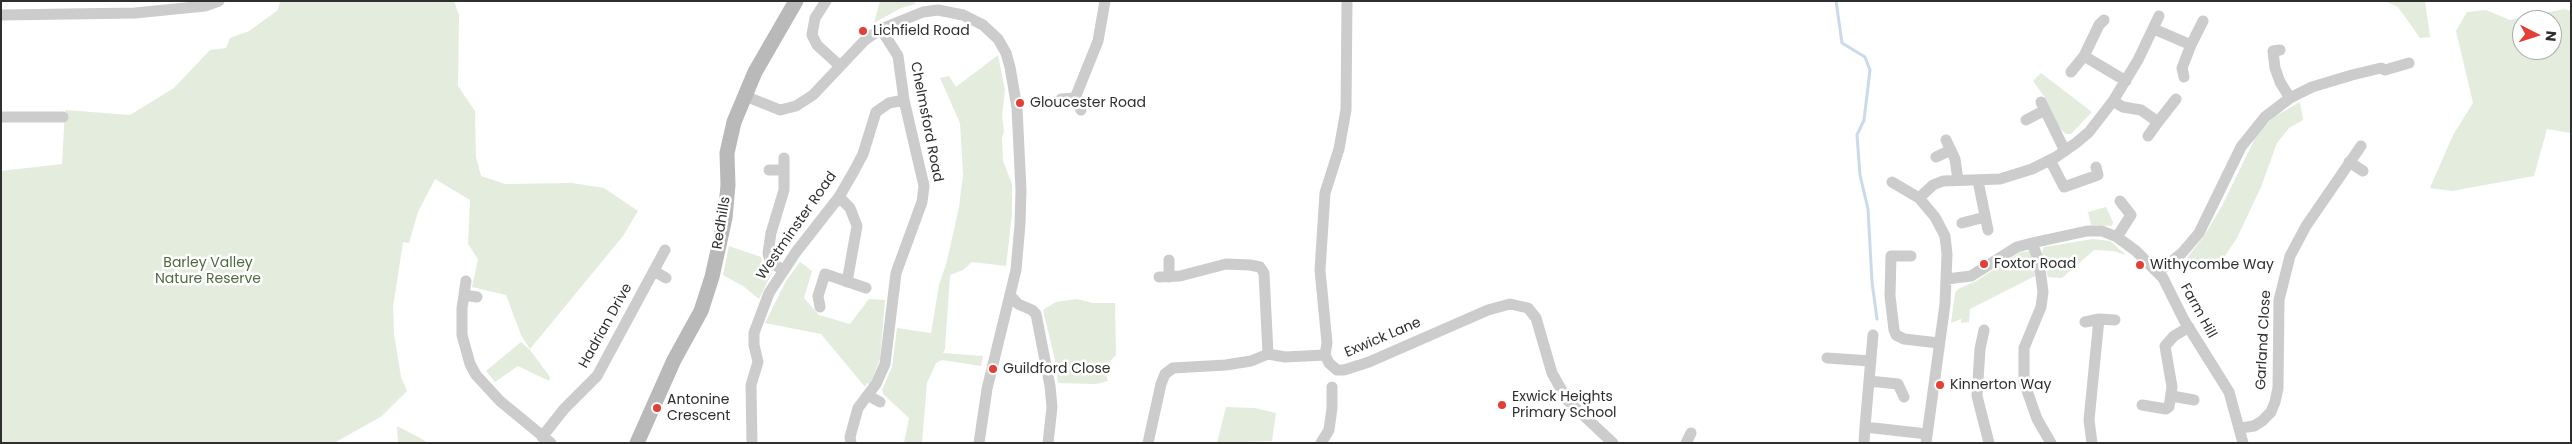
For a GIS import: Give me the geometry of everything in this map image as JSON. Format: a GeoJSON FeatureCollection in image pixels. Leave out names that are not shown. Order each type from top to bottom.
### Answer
{"type":"FeatureCollection","features":[{"type":"Feature","properties":{"kind":"street"},"geometry":{"type":"LineString","coordinates":[[1,15],[135,13],[205,6],[219,1]]}},
{"type":"Feature","properties":{"kind":"street","name":"Redhills"},"geometry":{"type":"LineString","coordinates":[[637,443],[707,292],[724,218],[730,139],[755,72],[796,1]]}},
{"type":"Feature","properties":{"kind":"street"},"geometry":{"type":"LineString","coordinates":[[826,1],[815,18],[812,35],[817,44],[840,66]]}},
{"type":"Feature","properties":{"kind":"street"},"geometry":{"type":"LineString","coordinates":[[1081,110],[1075,98],[1098,41],[1105,1]]}},
{"type":"Feature","properties":{"kind":"street","name":"Exwick Lane"},"geometry":{"type":"LineString","coordinates":[[1347,1],[1346,110],[1339,149],[1326,186],[1320,270],[1326,343],[1325,355],[1332,368],[1344,370],[1369,362],[1458,321],[1493,308],[1510,304],[1528,308],[1536,318],[1552,373],[1567,400],[1576,410],[1605,432],[1613,443]]}},
{"type":"Feature","properties":{"kind":"street"},"geometry":{"type":"LineString","coordinates":[[746,96],[780,110],[796,106],[813,95],[864,41],[881,29],[923,12],[954,6],[998,38],[1006,52],[1017,108],[1020,224],[1016,270],[1011,296],[986,389],[979,443]]}},
{"type":"Feature","properties":{"kind":"street"},"geometry":{"type":"LineString","coordinates":[[1919,198],[1933,184],[1951,179],[1978,181],[2013,176],[2050,160],[2065,151],[2089,132],[2113,101],[2126,81],[2159,16]]}},
{"type":"Feature","properties":{"kind":"street"},"geometry":{"type":"LineString","coordinates":[[2071,72],[2084,56],[2099,25],[2104,20]]}},
{"type":"Feature","properties":{"kind":"street"},"geometry":{"type":"LineString","coordinates":[[2184,77],[2182,68],[2203,21]]}},
{"type":"Feature","properties":{"kind":"street","name":"Chelmsford Road"},"geometry":{"type":"LineString","coordinates":[[851,443],[850,438],[858,408],[869,396],[885,364],[896,273],[922,202],[923,175],[904,100],[898,56],[881,29]]}},
{"type":"Feature","properties":{"kind":"street"},"geometry":{"type":"LineString","coordinates":[[2154,29],[2191,45]]}},
{"type":"Feature","properties":{"kind":"street"},"geometry":{"type":"LineString","coordinates":[[2261,50],[2276,51],[2280,82],[2290,98]]}},
{"type":"Feature","properties":{"kind":"street"},"geometry":{"type":"LineString","coordinates":[[2084,56],[2126,81]]}},
{"type":"Feature","properties":{"kind":"street"},"geometry":{"type":"LineString","coordinates":[[2158,272],[2182,253],[2199,233],[2242,146],[2255,127],[2290,98],[2312,87],[2346,76],[2381,68],[2385,70],[2409,62]]}},
{"type":"Feature","properties":{"kind":"street"},"geometry":{"type":"LineString","coordinates":[[1061,99],[1075,98]]}},
{"type":"Feature","properties":{"kind":"street"},"geometry":{"type":"LineString","coordinates":[[2148,136],[2176,99]]}},
{"type":"Feature","properties":{"kind":"street","name":"Westminster Road"},"geometry":{"type":"LineString","coordinates":[[752,443],[751,385],[764,362],[754,345],[757,322],[769,292],[839,197],[863,154],[876,112],[889,102],[904,100]]}},
{"type":"Feature","properties":{"kind":"street"},"geometry":{"type":"LineString","coordinates":[[2113,101],[2123,107],[2141,110],[2158,122]]}},
{"type":"Feature","properties":{"kind":"street"},"geometry":{"type":"LineString","coordinates":[[2026,120],[2043,106],[2065,151]]}},
{"type":"Feature","properties":{"kind":"street"},"geometry":{"type":"LineString","coordinates":[[1,116],[63,117]]}},
{"type":"Feature","properties":{"kind":"street"},"geometry":{"type":"LineString","coordinates":[[1936,157],[1949,145],[1958,180]]}},
{"type":"Feature","properties":{"kind":"street","name":"Garland Close"},"geometry":{"type":"LineString","coordinates":[[2241,428],[2254,426],[2271,412],[2278,388],[2279,300],[2286,265],[2306,226],[2361,146]]}},
{"type":"Feature","properties":{"kind":"street"},"geometry":{"type":"LineString","coordinates":[[783,271],[770,260],[768,253],[771,233],[784,190],[784,158]]}},
{"type":"Feature","properties":{"kind":"street"},"geometry":{"type":"LineString","coordinates":[[2050,160],[2065,192],[2099,176]]}},
{"type":"Feature","properties":{"kind":"street"},"geometry":{"type":"LineString","coordinates":[[2349,162],[2363,171]]}},
{"type":"Feature","properties":{"kind":"street"},"geometry":{"type":"LineString","coordinates":[[769,170],[783,170]]}},
{"type":"Feature","properties":{"kind":"street"},"geometry":{"type":"LineString","coordinates":[[1978,181],[1988,230]]}},
{"type":"Feature","properties":{"kind":"street"},"geometry":{"type":"LineString","coordinates":[[1864,427],[1926,438],[1947,279],[1945,236],[1935,217],[1919,198],[1892,182]]}},
{"type":"Feature","properties":{"kind":"street"},"geometry":{"type":"LineString","coordinates":[[839,197],[850,208],[857,226],[847,282]]}},
{"type":"Feature","properties":{"kind":"street"},"geometry":{"type":"LineString","coordinates":[[2117,237],[2136,212],[2120,201]]}},
{"type":"Feature","properties":{"kind":"street"},"geometry":{"type":"LineString","coordinates":[[1962,224],[1984,217]]}},
{"type":"Feature","properties":{"kind":"street","name":"Farm Hill"},"geometry":{"type":"LineString","coordinates":[[1947,279],[1971,276],[2017,247],[2032,243],[2087,231],[2102,231],[2117,237],[2158,272],[2229,392],[2241,428],[2243,443]]}},
{"type":"Feature","properties":{"kind":"street"},"geometry":{"type":"LineString","coordinates":[[2032,243],[2039,261],[2043,292],[2041,306],[2024,348],[2023,370],[2025,390],[2031,406],[2051,443]]}},
{"type":"Feature","properties":{"kind":"street","name":"Hadrian Drive"},"geometry":{"type":"LineString","coordinates":[[546,440],[564,409],[597,376],[665,250]]}},
{"type":"Feature","properties":{"kind":"street"},"geometry":{"type":"LineString","coordinates":[[1911,256],[1891,256],[1890,296],[1894,330],[1899,337],[1939,343]]}},
{"type":"Feature","properties":{"kind":"street"},"geometry":{"type":"LineString","coordinates":[[1168,260],[1164,277],[1190,274],[1217,265],[1250,265],[1260,268],[1264,274],[1268,354]]}},
{"type":"Feature","properties":{"kind":"street"},"geometry":{"type":"LineString","coordinates":[[654,271],[666,278]]}},
{"type":"Feature","properties":{"kind":"street"},"geometry":{"type":"LineString","coordinates":[[820,307],[818,296],[824,274],[866,288]]}},
{"type":"Feature","properties":{"kind":"street"},"geometry":{"type":"LineString","coordinates":[[466,281],[462,335],[470,364],[476,374],[500,401],[546,440]]}},
{"type":"Feature","properties":{"kind":"street"},"geometry":{"type":"LineString","coordinates":[[464,295],[477,296]]}},
{"type":"Feature","properties":{"kind":"street"},"geometry":{"type":"LineString","coordinates":[[1011,296],[1018,304],[1032,310],[1038,322],[1050,386],[1051,424],[1048,443]]}},
{"type":"Feature","properties":{"kind":"street"},"geometry":{"type":"LineString","coordinates":[[2085,322],[2099,319],[2115,320]]}},
{"type":"Feature","properties":{"kind":"street"},"geometry":{"type":"LineString","coordinates":[[2092,443],[2089,420],[2099,319]]}},
{"type":"Feature","properties":{"kind":"street"},"geometry":{"type":"LineString","coordinates":[[2142,405],[2166,409],[2170,407],[2172,396],[2164,346],[2174,336],[2189,327]]}},
{"type":"Feature","properties":{"kind":"street"},"geometry":{"type":"LineString","coordinates":[[1984,330],[1980,349],[1977,396],[1989,443]]}},
{"type":"Feature","properties":{"kind":"street"},"geometry":{"type":"LineString","coordinates":[[1864,443],[1873,335]]}},
{"type":"Feature","properties":{"kind":"street"},"geometry":{"type":"LineString","coordinates":[[1148,443],[1161,384],[1165,374],[1171,369],[1179,366],[1226,365],[1268,354],[1285,357],[1325,355]]}},
{"type":"Feature","properties":{"kind":"street"},"geometry":{"type":"LineString","coordinates":[[1827,358],[1871,361]]}},
{"type":"Feature","properties":{"kind":"street"},"geometry":{"type":"LineString","coordinates":[[1869,381],[1898,384],[1904,397]]}},
{"type":"Feature","properties":{"kind":"street"},"geometry":{"type":"LineString","coordinates":[[1321,443],[1329,430],[1332,386]]}},
{"type":"Feature","properties":{"kind":"street"},"geometry":{"type":"LineString","coordinates":[[869,396],[880,402]]}},
{"type":"Feature","properties":{"kind":"street"},"geometry":{"type":"LineString","coordinates":[[2172,396],[2194,400]]}},
{"type":"Feature","properties":{"kind":"green space","name":"Barley Valley Nature Reserve"},"geometry":{"type":"Polygon","coordinates":[[[280,1],[454,1],[459,15],[458,86],[475,111],[476,157],[481,176],[505,184],[572,183],[604,188],[638,211],[623,236],[530,349],[521,335],[506,295],[472,287],[478,259],[468,244],[470,200],[435,179],[418,212],[409,243],[403,242],[393,307],[394,334],[401,377],[407,391],[382,416],[334,443],[1,443],[1,171],[62,164],[65,110],[130,115],[174,88],[210,50],[226,48],[230,38],[249,31],[278,10],[280,1]]]}},
{"type":"Feature","properties":{"kind":"green space"},"geometry":{"type":"Polygon","coordinates":[[[880,1],[913,1],[916,4],[901,8],[874,23],[880,1]]]}},
{"type":"Feature","properties":{"kind":"green space"},"geometry":{"type":"Polygon","coordinates":[[[2385,1],[2425,1],[2430,37],[2420,38],[2398,7],[2385,1]]]}},
{"type":"Feature","properties":{"kind":"green space"},"geometry":{"type":"Polygon","coordinates":[[[2564,9],[2571,11],[2571,133],[2547,129],[2534,176],[2452,191],[2430,188],[2453,135],[2473,103],[2456,31],[2467,12],[2486,10],[2512,20],[2512,60],[2562,60],[2562,10],[2559,10],[2564,9]]]}},
{"type":"Feature","properties":{"kind":"green space"},"geometry":{"type":"Polygon","coordinates":[[[998,55],[1005,90],[1002,115],[1004,131],[1002,139],[1003,161],[1012,184],[1012,214],[1006,266],[972,262],[963,270],[950,275],[945,349],[943,353],[983,356],[981,366],[942,360],[936,363],[927,383],[922,443],[904,443],[909,418],[883,394],[882,390],[892,367],[897,328],[931,333],[939,285],[947,261],[959,207],[963,175],[960,123],[940,78],[949,76],[956,87],[998,55]]]}},
{"type":"Feature","properties":{"kind":"green space"},"geometry":{"type":"Polygon","coordinates":[[[2041,73],[2092,112],[2071,134],[2066,134],[2059,128],[2044,96],[2033,81],[2041,73]]]}},
{"type":"Feature","properties":{"kind":"green space"},"geometry":{"type":"Polygon","coordinates":[[[2300,102],[2303,120],[2289,128],[2277,143],[2261,187],[2237,238],[2219,265],[2192,264],[2187,258],[2204,236],[2222,206],[2258,132],[2274,117],[2300,102]]]}},
{"type":"Feature","properties":{"kind":"green space"},"geometry":{"type":"Polygon","coordinates":[[[2106,207],[2113,222],[2112,226],[2091,225],[2088,212],[2106,207]]]}},
{"type":"Feature","properties":{"kind":"green space"},"geometry":{"type":"Polygon","coordinates":[[[2093,239],[2110,241],[2126,255],[2113,251],[2094,250],[2062,278],[2048,277],[2042,252],[2044,247],[2093,239]]]}},
{"type":"Feature","properties":{"kind":"green space"},"geometry":{"type":"Polygon","coordinates":[[[729,246],[761,257],[763,264],[774,269],[759,299],[743,286],[723,275],[729,246]]]}},
{"type":"Feature","properties":{"kind":"green space"},"geometry":{"type":"Polygon","coordinates":[[[2031,251],[2037,275],[1970,309],[1969,322],[1961,323],[1961,319],[1951,323],[1955,293],[1958,289],[1976,281],[2021,252],[2031,251]]]}},
{"type":"Feature","properties":{"kind":"green space"},"geometry":{"type":"Polygon","coordinates":[[[800,262],[812,271],[804,298],[819,315],[850,324],[869,299],[885,300],[880,359],[870,384],[867,383],[865,387],[821,334],[765,323],[786,281],[800,262]]]}},
{"type":"Feature","properties":{"kind":"green space"},"geometry":{"type":"Polygon","coordinates":[[[1077,299],[1093,303],[1115,303],[1116,355],[1104,367],[1108,381],[1096,384],[1058,383],[1056,364],[1043,310],[1056,302],[1077,299]]]}},
{"type":"Feature","properties":{"kind":"green space"},"geometry":{"type":"Polygon","coordinates":[[[521,342],[530,350],[550,377],[549,381],[518,366],[495,382],[486,371],[521,342]]]}},
{"type":"Feature","properties":{"kind":"green space"},"geometry":{"type":"Polygon","coordinates":[[[1226,407],[1255,408],[1276,413],[1272,441],[1217,443],[1226,407]]]}},
{"type":"Feature","properties":{"kind":"green space"},"geometry":{"type":"Polygon","coordinates":[[[397,426],[420,438],[428,443],[398,443],[397,426]]]}},
{"type":"Feature","properties":{"kind":"waterway"},"geometry":{"type":"LineString","coordinates":[[1836,1],[1842,43],[1865,57],[1870,70],[1864,120],[1857,135],[1860,175],[1868,209],[1872,282],[1877,319]]}},
{"type":"Feature","properties":{"kind":"place","name":"Lichfield Road"},"geometry":{"type":"Point","coordinates":[863,31]}},
{"type":"Feature","properties":{"kind":"place","name":"Gloucester Road"},"geometry":{"type":"Point","coordinates":[1020,103]}},
{"type":"Feature","properties":{"kind":"place","name":"Foxtor Road"},"geometry":{"type":"Point","coordinates":[1984,264]}},
{"type":"Feature","properties":{"kind":"place","name":"Withycombe Way"},"geometry":{"type":"Point","coordinates":[2140,265]}},
{"type":"Feature","properties":{"kind":"place","name":"Guildford Close"},"geometry":{"type":"Point","coordinates":[993,369]}},
{"type":"Feature","properties":{"kind":"place","name":"Kinnerton Way"},"geometry":{"type":"Point","coordinates":[1940,385]}},
{"type":"Feature","properties":{"kind":"place","name":"Exwick Heights Primary School"},"geometry":{"type":"Point","coordinates":[1502,405]}},
{"type":"Feature","properties":{"kind":"place","name":"Antonine Crescent"},"geometry":{"type":"Point","coordinates":[657,408]}}]}
